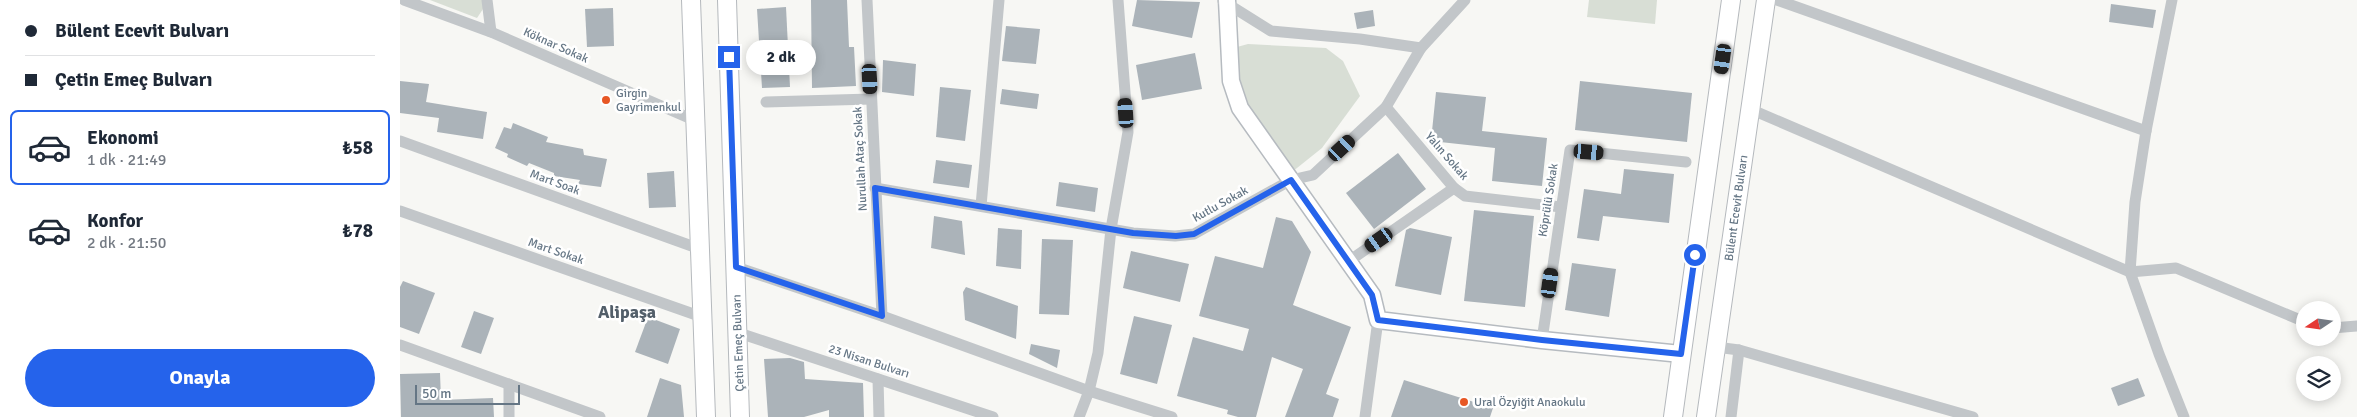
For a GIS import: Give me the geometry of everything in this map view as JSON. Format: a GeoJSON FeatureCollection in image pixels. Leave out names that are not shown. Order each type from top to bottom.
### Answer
{"type":"FeatureCollection","features":[{"type":"Feature","properties":{"kind":"main road"},"geometry":{"type":"LineString","coordinates":[[691,0],[706,417]]}},
{"type":"Feature","properties":{"kind":"main road","name":"Çetin Emeç Bulvarı"},"geometry":{"type":"LineString","coordinates":[[727,0],[740,417]]}},
{"type":"Feature","properties":{"kind":"main road"},"geometry":{"type":"LineString","coordinates":[[1673,417],[1731,0]]}},
{"type":"Feature","properties":{"kind":"main road","name":"Bülent Ecevit Bulvarı"},"geometry":{"type":"LineString","coordinates":[[1706,417],[1766,0]]}},
{"type":"Feature","properties":{"kind":"street","name":"Köknar Sokak"},"geometry":{"type":"LineString","coordinates":[[404,0],[491,32],[696,121]]}},
{"type":"Feature","properties":{"kind":"street"},"geometry":{"type":"LineString","coordinates":[[487,0],[491,32]]}},
{"type":"Feature","properties":{"kind":"street","name":"Nurullah Ataç Sokak"},"geometry":{"type":"LineString","coordinates":[[867,0],[882,316]]}},
{"type":"Feature","properties":{"kind":"street"},"geometry":{"type":"LineString","coordinates":[[981,206],[999,0]]}},
{"type":"Feature","properties":{"kind":"street"},"geometry":{"type":"LineString","coordinates":[[1079,417],[1089,391],[1098,353],[1111,229],[1128,132],[1118,0]]}},
{"type":"Feature","properties":{"kind":"street","name":"Kutlu Sokak"},"geometry":{"type":"LineString","coordinates":[[875,188],[1111,229],[1176,236],[1194,234],[1291,180],[1313,175],[1386,107],[1421,48],[1465,0]]}},
{"type":"Feature","properties":{"kind":"street"},"geometry":{"type":"LineString","coordinates":[[1777,0],[2146,131]]}},
{"type":"Feature","properties":{"kind":"street"},"geometry":{"type":"LineString","coordinates":[[2172,0],[2146,131],[2135,202],[2130,272],[2158,354],[2184,417]]}},
{"type":"Feature","properties":{"kind":"street"},"geometry":{"type":"LineString","coordinates":[[1224,1],[1271,30],[1360,39],[1421,48]]}},
{"type":"Feature","properties":{"kind":"street"},"geometry":{"type":"LineString","coordinates":[[1224,1],[1231,81],[1240,108],[1372,295],[1378,320],[1365,417]]}},
{"type":"Feature","properties":{"kind":"street"},"geometry":{"type":"LineString","coordinates":[[766,102],[871,99]]}},
{"type":"Feature","properties":{"kind":"street","name":"Yalın Sokak"},"geometry":{"type":"LineString","coordinates":[[1386,107],[1454,188],[1465,196],[1561,207]]}},
{"type":"Feature","properties":{"kind":"street"},"geometry":{"type":"LineString","coordinates":[[1750,109],[2130,272],[2176,268],[2296,318]]}},
{"type":"Feature","properties":{"kind":"street","name":"Mart Soak"},"geometry":{"type":"LineString","coordinates":[[400,141],[700,248]]}},
{"type":"Feature","properties":{"kind":"street","name":"Köprülü Sokak"},"geometry":{"type":"LineString","coordinates":[[1542,340],[1570,150],[1686,162]]}},
{"type":"Feature","properties":{"kind":"street"},"geometry":{"type":"LineString","coordinates":[[1349,261],[1454,188]]}},
{"type":"Feature","properties":{"kind":"street","name":"Mart Sokak"},"geometry":{"type":"LineString","coordinates":[[400,211],[702,317]]}},
{"type":"Feature","properties":{"kind":"street"},"geometry":{"type":"LineString","coordinates":[[736,267],[882,316],[1089,391],[1172,417]]}},
{"type":"Feature","properties":{"kind":"street"},"geometry":{"type":"LineString","coordinates":[[1378,320],[1542,340],[1681,354]]}},
{"type":"Feature","properties":{"kind":"street"},"geometry":{"type":"LineString","coordinates":[[2341,327],[2357,326]]}},
{"type":"Feature","properties":{"kind":"street","name":"23 Nisan Bulvarı"},"geometry":{"type":"LineString","coordinates":[[736,332],[993,417]]}},
{"type":"Feature","properties":{"kind":"street"},"geometry":{"type":"LineString","coordinates":[[400,345],[600,417]]}},
{"type":"Feature","properties":{"kind":"street"},"geometry":{"type":"LineString","coordinates":[[1716,347],[1739,350],[1973,417]]}},
{"type":"Feature","properties":{"kind":"street"},"geometry":{"type":"LineString","coordinates":[[1731,417],[1739,350]]}},
{"type":"Feature","properties":{"kind":"street"},"geometry":{"type":"LineString","coordinates":[[878,379],[879,417]]}},
{"type":"Feature","properties":{"kind":"street"},"geometry":{"type":"LineString","coordinates":[[509,384],[509,417]]}},
{"type":"Feature","properties":{"kind":"shaded area"},"geometry":{"type":"Polygon","coordinates":[[[430,0],[484,0],[485,6],[477,18],[430,0]]]}},
{"type":"Feature","properties":{"kind":"shaded area"},"geometry":{"type":"Polygon","coordinates":[[[1589,0],[1657,0],[1655,24],[1587,17],[1589,0]]]}},
{"type":"Feature","properties":{"kind":"shaded area"},"geometry":{"type":"Polygon","coordinates":[[[1248,44],[1326,48],[1343,61],[1360,96],[1322,148],[1292,172],[1244,106],[1235,79],[1237,47],[1248,44]]]}},
{"type":"Feature","properties":{"kind":"building"},"geometry":{"type":"Polygon","coordinates":[[[811,0],[847,0],[849,47],[854,47],[856,86],[812,88],[811,0]]]}},
{"type":"Feature","properties":{"kind":"building"},"geometry":{"type":"Polygon","coordinates":[[[1137,0],[1200,2],[1192,38],[1132,26],[1137,0]]]}},
{"type":"Feature","properties":{"kind":"building"},"geometry":{"type":"Polygon","coordinates":[[[2111,4],[2156,10],[2153,28],[2109,22],[2111,4]]]}},
{"type":"Feature","properties":{"kind":"building"},"geometry":{"type":"Polygon","coordinates":[[[786,7],[790,87],[762,88],[757,9],[786,7]]]}},
{"type":"Feature","properties":{"kind":"building"},"geometry":{"type":"Polygon","coordinates":[[[613,8],[614,46],[587,47],[585,9],[613,8]]]}},
{"type":"Feature","properties":{"kind":"building"},"geometry":{"type":"Polygon","coordinates":[[[1373,10],[1375,26],[1357,29],[1354,13],[1373,10]]]}},
{"type":"Feature","properties":{"kind":"building"},"geometry":{"type":"Polygon","coordinates":[[[1006,26],[1040,29],[1036,64],[1002,61],[1006,26]]]}},
{"type":"Feature","properties":{"kind":"building"},"geometry":{"type":"Polygon","coordinates":[[[1195,53],[1202,89],[1142,100],[1136,65],[1195,53]]]}},
{"type":"Feature","properties":{"kind":"building"},"geometry":{"type":"Polygon","coordinates":[[[883,60],[916,64],[914,96],[882,92],[883,60]]]}},
{"type":"Feature","properties":{"kind":"building"},"geometry":{"type":"Polygon","coordinates":[[[400,81],[429,84],[426,102],[487,112],[483,139],[437,132],[439,118],[400,113],[400,81]]]}},
{"type":"Feature","properties":{"kind":"building"},"geometry":{"type":"Polygon","coordinates":[[[1580,81],[1692,93],[1687,142],[1575,130],[1580,81]]]}},
{"type":"Feature","properties":{"kind":"building"},"geometry":{"type":"Polygon","coordinates":[[[940,87],[971,90],[965,141],[936,137],[940,87]]]}},
{"type":"Feature","properties":{"kind":"building"},"geometry":{"type":"Polygon","coordinates":[[[1002,89],[1039,94],[1037,109],[1000,104],[1002,89]]]}},
{"type":"Feature","properties":{"kind":"building"},"geometry":{"type":"Polygon","coordinates":[[[1436,92],[1486,97],[1482,131],[1547,138],[1542,186],[1492,181],[1495,148],[1431,141],[1436,92]]]}},
{"type":"Feature","properties":{"kind":"building"},"geometry":{"type":"Polygon","coordinates":[[[513,123],[548,137],[546,142],[583,149],[584,155],[607,159],[601,187],[578,184],[580,180],[554,176],[554,173],[529,163],[527,166],[507,157],[508,154],[495,148],[504,127],[511,129],[513,123]]]}},
{"type":"Feature","properties":{"kind":"building"},"geometry":{"type":"Polygon","coordinates":[[[1398,153],[1426,189],[1374,229],[1346,193],[1398,153]]]}},
{"type":"Feature","properties":{"kind":"building"},"geometry":{"type":"Polygon","coordinates":[[[936,160],[972,165],[969,188],[933,183],[936,160]]]}},
{"type":"Feature","properties":{"kind":"building"},"geometry":{"type":"Polygon","coordinates":[[[1624,169],[1674,174],[1669,223],[1603,216],[1599,241],[1577,238],[1584,189],[1621,194],[1624,169]]]}},
{"type":"Feature","properties":{"kind":"building"},"geometry":{"type":"Polygon","coordinates":[[[674,171],[676,207],[649,208],[647,173],[674,171]]]}},
{"type":"Feature","properties":{"kind":"building"},"geometry":{"type":"Polygon","coordinates":[[[1059,182],[1098,188],[1095,212],[1056,206],[1059,182]]]}},
{"type":"Feature","properties":{"kind":"building"},"geometry":{"type":"Polygon","coordinates":[[[1474,210],[1534,216],[1525,307],[1464,301],[1474,210]]]}},
{"type":"Feature","properties":{"kind":"building"},"geometry":{"type":"Polygon","coordinates":[[[934,216],[962,221],[965,255],[931,248],[934,216]]]}},
{"type":"Feature","properties":{"kind":"building"},"geometry":{"type":"Polygon","coordinates":[[[1276,217],[1292,221],[1311,252],[1293,305],[1351,327],[1326,394],[1339,399],[1333,417],[1285,417],[1303,369],[1272,357],[1256,417],[1238,417],[1227,414],[1228,410],[1177,396],[1193,337],[1243,351],[1249,329],[1199,316],[1215,256],[1263,268],[1276,217]]]}},
{"type":"Feature","properties":{"kind":"building"},"geometry":{"type":"Polygon","coordinates":[[[998,228],[1022,230],[1021,269],[996,266],[998,228]]]}},
{"type":"Feature","properties":{"kind":"building"},"geometry":{"type":"Polygon","coordinates":[[[1410,228],[1452,237],[1441,295],[1395,286],[1406,230],[1410,228]]]}},
{"type":"Feature","properties":{"kind":"building"},"geometry":{"type":"Polygon","coordinates":[[[1042,239],[1073,240],[1069,315],[1039,314],[1042,239]]]}},
{"type":"Feature","properties":{"kind":"building"},"geometry":{"type":"Polygon","coordinates":[[[1131,251],[1189,264],[1180,302],[1123,288],[1131,251]]]}},
{"type":"Feature","properties":{"kind":"building"},"geometry":{"type":"Polygon","coordinates":[[[1572,263],[1616,269],[1609,317],[1565,310],[1572,263]]]}},
{"type":"Feature","properties":{"kind":"building"},"geometry":{"type":"Polygon","coordinates":[[[403,281],[435,293],[419,334],[400,327],[400,287],[403,281]]]}},
{"type":"Feature","properties":{"kind":"building"},"geometry":{"type":"Polygon","coordinates":[[[966,287],[1018,306],[1016,339],[965,320],[963,292],[966,287]]]}},
{"type":"Feature","properties":{"kind":"building"},"geometry":{"type":"Polygon","coordinates":[[[474,311],[494,318],[481,354],[461,347],[474,311]]]}},
{"type":"Feature","properties":{"kind":"building"},"geometry":{"type":"Polygon","coordinates":[[[1134,316],[1172,325],[1157,384],[1120,374],[1134,316]]]}},
{"type":"Feature","properties":{"kind":"building"},"geometry":{"type":"Polygon","coordinates":[[[648,317],[680,329],[668,364],[635,352],[648,317]]]}},
{"type":"Feature","properties":{"kind":"building"},"geometry":{"type":"Polygon","coordinates":[[[1031,344],[1060,350],[1057,368],[1029,354],[1031,344]]]}},
{"type":"Feature","properties":{"kind":"building"},"geometry":{"type":"Polygon","coordinates":[[[790,358],[804,362],[805,379],[863,383],[864,417],[829,417],[829,410],[804,417],[768,417],[764,359],[790,358]]]}},
{"type":"Feature","properties":{"kind":"building"},"geometry":{"type":"Polygon","coordinates":[[[440,373],[441,400],[493,398],[494,417],[401,417],[400,374],[440,373]]]}},
{"type":"Feature","properties":{"kind":"building"},"geometry":{"type":"Polygon","coordinates":[[[660,378],[681,385],[684,417],[647,417],[660,378]]]}},
{"type":"Feature","properties":{"kind":"building"},"geometry":{"type":"Polygon","coordinates":[[[2138,378],[2145,396],[2118,406],[2111,388],[2138,378]]]}},
{"type":"Feature","properties":{"kind":"building"},"geometry":{"type":"Polygon","coordinates":[[[1404,380],[1493,408],[1490,417],[1391,417],[1404,380]]]}},
{"type":"Feature","properties":{"kind":"place","name":"Girgin Gayrimenkul"},"geometry":{"type":"Point","coordinates":[606,100]}},
{"type":"Feature","properties":{"kind":"place","name":"Ural Özyiğit Anaokulu"},"geometry":{"type":"Point","coordinates":[1464,402]}},
{"type":"Feature","properties":{"kind":"district","name":"Alipaşa"},"geometry":{"type":"Point","coordinates":[627,312]}},
{"type":"Feature","properties":{"kind":"route"},"geometry":{"type":"LineString","coordinates":[[729,57],[736,267],[882,316],[875,188],[1133,233],[1176,236],[1194,234],[1291,180],[1372,295],[1378,320],[1542,340],[1681,354],[1695,255]]}}]}
